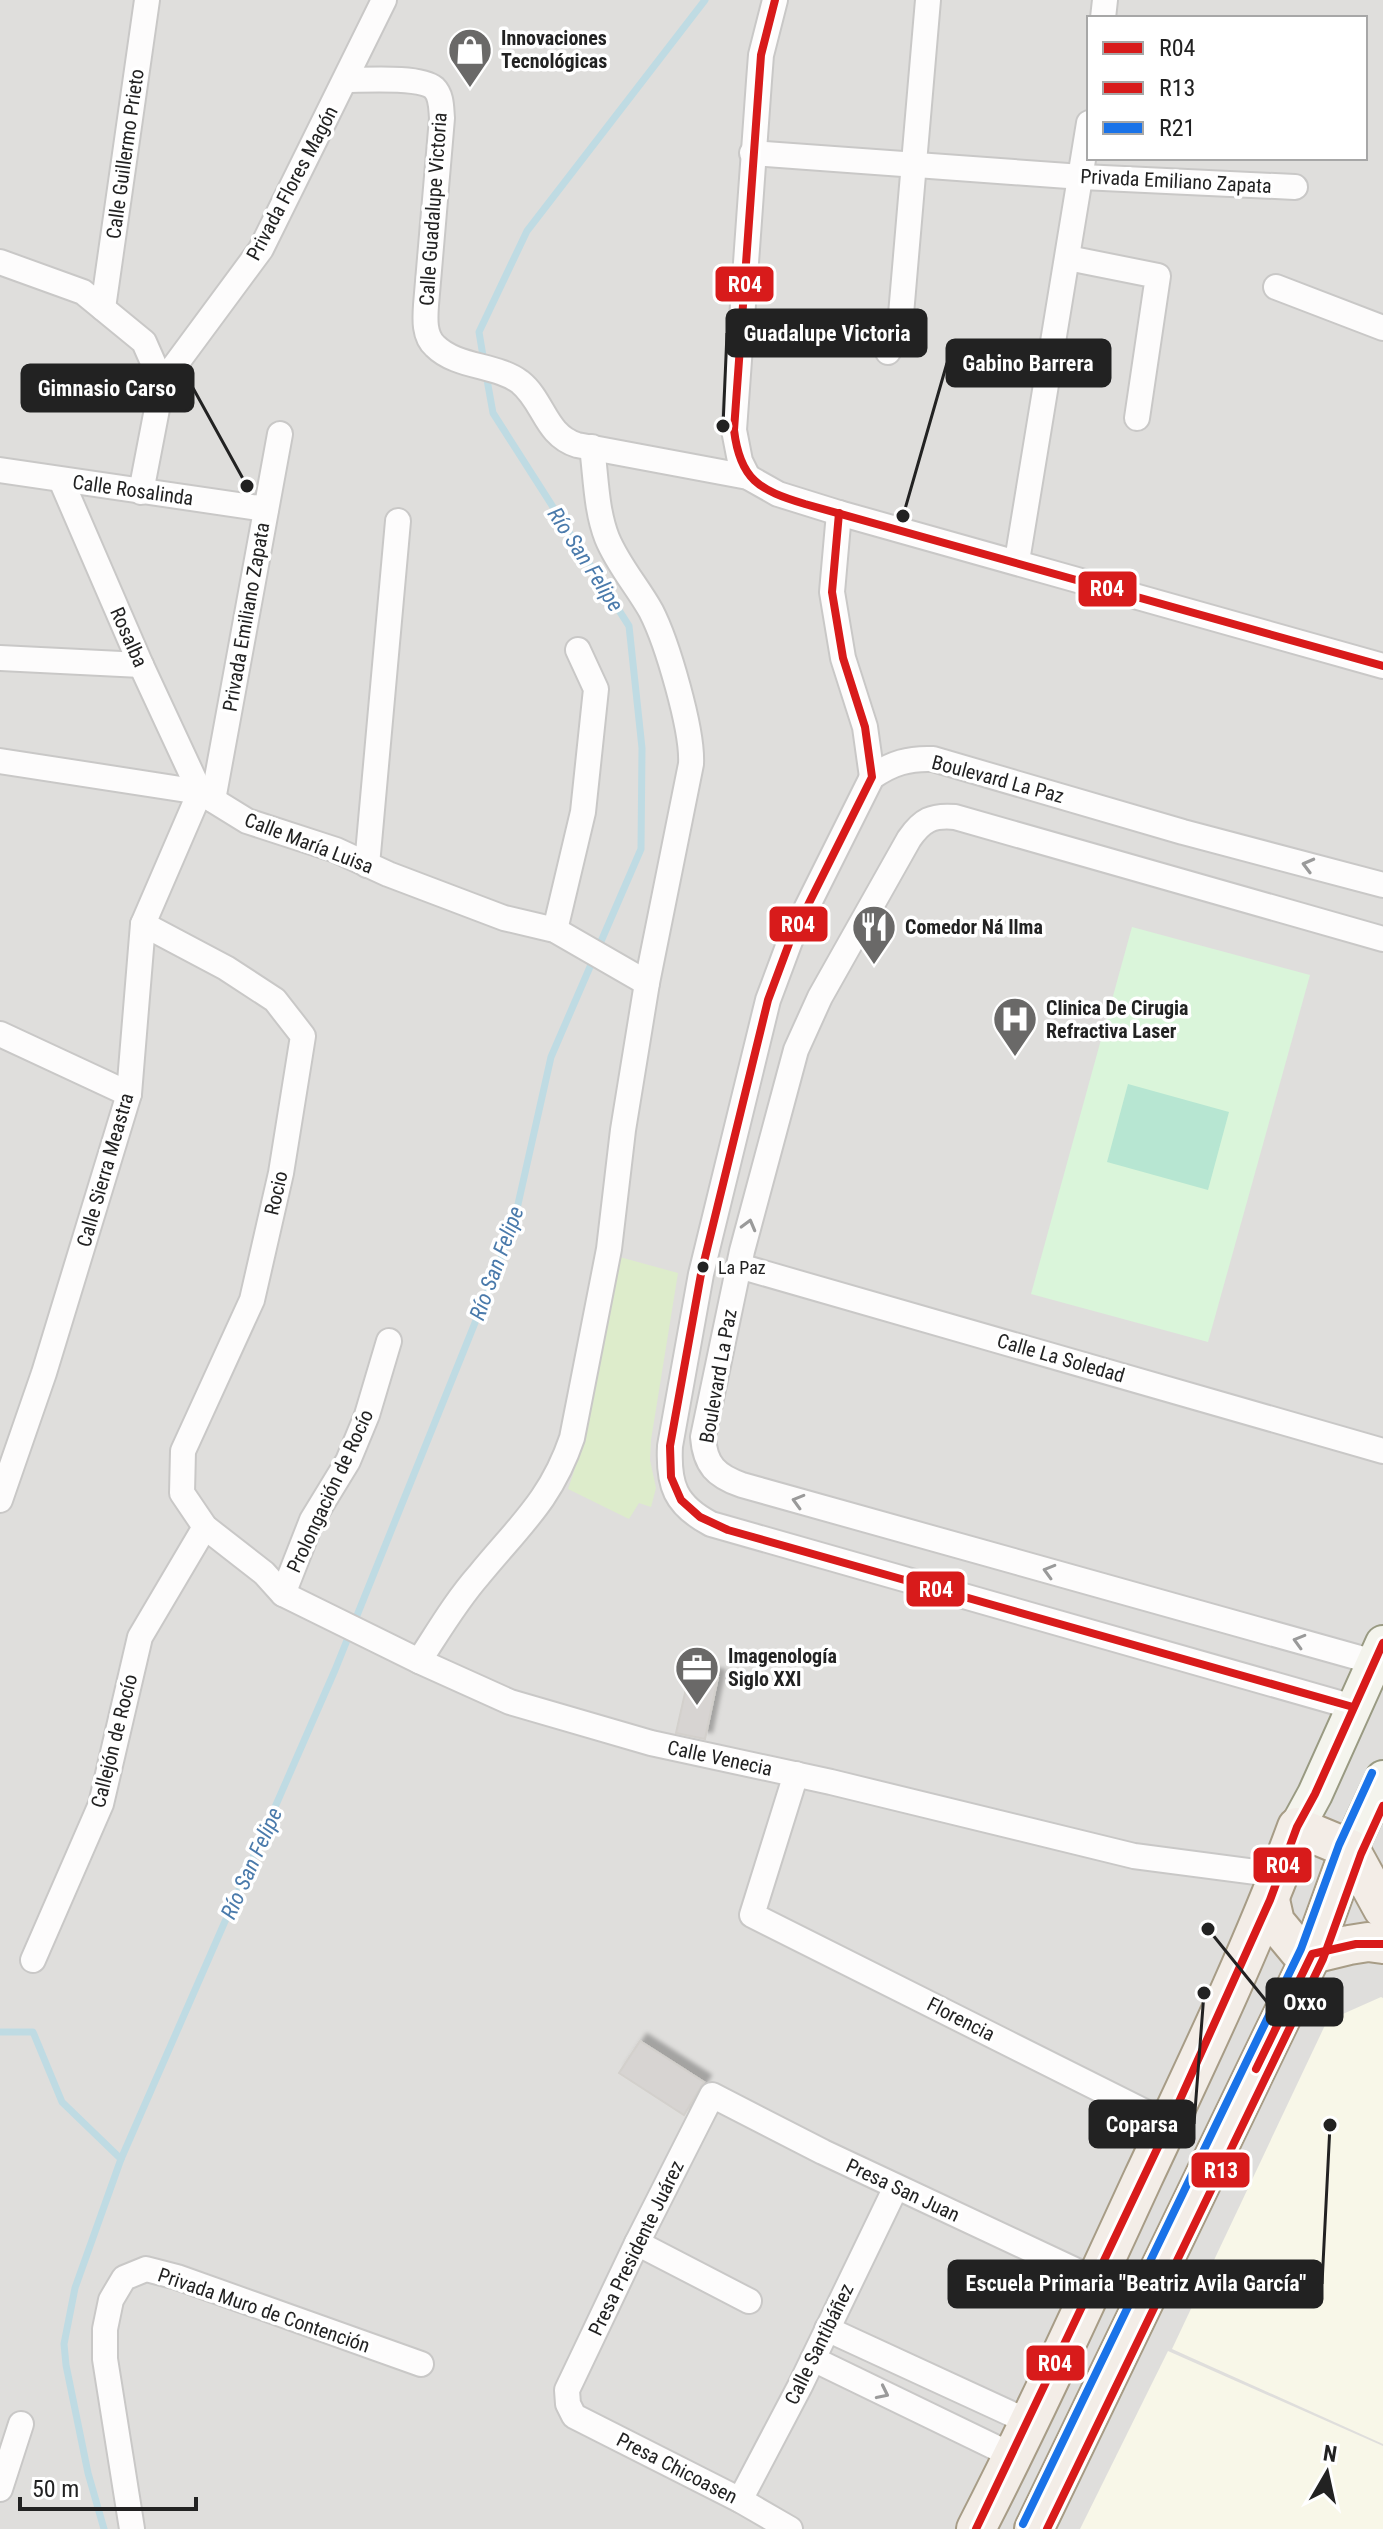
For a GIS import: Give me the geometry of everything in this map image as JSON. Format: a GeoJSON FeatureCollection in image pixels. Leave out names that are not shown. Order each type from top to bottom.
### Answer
{"type":"FeatureCollection","features":[{"type":"Feature","properties":{"kind":"main road"},"geometry":{"type":"LineString","coordinates":[[976,2529],[1169,2124],[1275,1887],[1297,1827],[1350,1849],[1383,1909]]}},
{"type":"Feature","properties":{"kind":"main road"},"geometry":{"type":"LineString","coordinates":[[1034,2529],[1312,1954],[1350,1849]]}},
{"type":"Feature","properties":{"kind":"main road"},"geometry":{"type":"LineString","coordinates":[[1275,1887],[1275,1922],[1299,1951],[1312,1954],[1368,1942],[1383,1944]]}},
{"type":"Feature","properties":{"kind":"street","name":"Calle Guillermo Prieto"},"geometry":{"type":"LineString","coordinates":[[103,308],[147,0]]}},
{"type":"Feature","properties":{"kind":"street","name":"Privada Flores Magón"},"geometry":{"type":"LineString","coordinates":[[141,492],[162,383],[261,249],[384,0]]}},
{"type":"Feature","properties":{"kind":"street"},"geometry":{"type":"LineString","coordinates":[[748,477],[740,461],[734,430],[761,55],[775,0]]}},
{"type":"Feature","properties":{"kind":"street"},"geometry":{"type":"LineString","coordinates":[[888,352],[900,326],[928,0]]}},
{"type":"Feature","properties":{"kind":"street","name":"Calle Guadalupe Victoria"},"geometry":{"type":"LineString","coordinates":[[346,80],[420,82],[434,88],[441,101],[425,321],[431,343],[456,358],[509,377],[526,389],[561,439],[592,447]]}},
{"type":"Feature","properties":{"kind":"street"},"geometry":{"type":"LineString","coordinates":[[1017,561],[1087,138]]}},
{"type":"Feature","properties":{"kind":"street","name":"Privada Emiliano Zapata"},"geometry":{"type":"LineString","coordinates":[[752,153],[1082,177],[1295,187]]}},
{"type":"Feature","properties":{"kind":"street"},"geometry":{"type":"LineString","coordinates":[[1068,258],[1158,276],[1137,418]]}},
{"type":"Feature","properties":{"kind":"street"},"geometry":{"type":"LineString","coordinates":[[0,262],[83,292],[144,342],[162,383]]}},
{"type":"Feature","properties":{"kind":"street"},"geometry":{"type":"LineString","coordinates":[[1276,287],[1383,328]]}},
{"type":"Feature","properties":{"kind":"street","name":"Privada Emiliano Zapata"},"geometry":{"type":"LineString","coordinates":[[206,796],[280,434]]}},
{"type":"Feature","properties":{"kind":"street"},"geometry":{"type":"LineString","coordinates":[[419,1661],[463,1595],[549,1492],[572,1438],[609,1249],[623,1130],[647,983],[689,778],[691,740],[678,691],[652,613],[620,565],[605,534],[592,447],[748,477],[778,494],[839,513],[1383,666]]}},
{"type":"Feature","properties":{"kind":"street","name":"Calle Rosalinda"},"geometry":{"type":"LineString","coordinates":[[0,470],[266,509]]}},
{"type":"Feature","properties":{"kind":"street","name":"Rosalba"},"geometry":{"type":"LineString","coordinates":[[61,480],[141,665],[206,796]]}},
{"type":"Feature","properties":{"kind":"street"},"geometry":{"type":"LineString","coordinates":[[839,513],[832,592],[843,658],[865,727],[872,777]]}},
{"type":"Feature","properties":{"kind":"street"},"geometry":{"type":"LineString","coordinates":[[367,865],[398,521]]}},
{"type":"Feature","properties":{"kind":"street"},"geometry":{"type":"LineString","coordinates":[[561,934],[583,812],[596,689],[578,650]]}},
{"type":"Feature","properties":{"kind":"street"},"geometry":{"type":"LineString","coordinates":[[0,658],[141,665]]}},
{"type":"Feature","properties":{"kind":"street","name":"Boulevard La Paz"},"geometry":{"type":"LineString","coordinates":[[1353,1707],[728,1530],[701,1519],[675,1493],[670,1481],[670,1446],[701,1274],[768,1000],[790,941],[872,777],[901,761],[933,759],[1183,832],[1383,885]]}},
{"type":"Feature","properties":{"kind":"street","name":"Calle María Luisa"},"geometry":{"type":"LineString","coordinates":[[0,761],[206,796],[247,821],[336,850],[504,918],[561,934],[647,983]]}},
{"type":"Feature","properties":{"kind":"street","name":"Calle Sierra Meastra"},"geometry":{"type":"LineString","coordinates":[[0,1500],[44,1373],[129,1094],[143,924],[206,796]]}},
{"type":"Feature","properties":{"kind":"street","name":"Boulevard La Paz"},"geometry":{"type":"LineString","coordinates":[[1379,1652],[728,1481],[708,1464],[703,1437],[739,1266],[802,1035],[909,839],[923,822],[941,815],[955,817],[1383,939]]}},
{"type":"Feature","properties":{"kind":"street","name":"Rocio"},"geometry":{"type":"LineString","coordinates":[[143,924],[226,968],[275,1000],[303,1036],[281,1173],[252,1300],[183,1451],[182,1493],[205,1527]]}},
{"type":"Feature","properties":{"kind":"street"},"geometry":{"type":"LineString","coordinates":[[0,1034],[129,1094]]}},
{"type":"Feature","properties":{"kind":"street","name":"Calle La Soledad"},"geometry":{"type":"LineString","coordinates":[[739,1266],[1383,1451]]}},
{"type":"Feature","properties":{"kind":"street","name":"Prolongación de Rocío"},"geometry":{"type":"LineString","coordinates":[[283,1594],[312,1520],[348,1461],[367,1415],[389,1341]]}},
{"type":"Feature","properties":{"kind":"street","name":"Calle Venecia"},"geometry":{"type":"LineString","coordinates":[[205,1527],[264,1573],[283,1594],[419,1661],[524,1706],[651,1743],[1275,1887]]}},
{"type":"Feature","properties":{"kind":"street","name":"Callejón de Rocío"},"geometry":{"type":"LineString","coordinates":[[33,1960],[101,1804],[140,1637],[205,1527]]}},
{"type":"Feature","properties":{"kind":"street"},"geometry":{"type":"LineString","coordinates":[[1297,1827],[1379,1652]]}},
{"type":"Feature","properties":{"kind":"street","name":"Florencia"},"geometry":{"type":"LineString","coordinates":[[796,1774],[752,1915],[1169,2124]]}},
{"type":"Feature","properties":{"kind":"street"},"geometry":{"type":"LineString","coordinates":[[1350,1849],[1383,1778]]}},
{"type":"Feature","properties":{"kind":"street","name":"Presa San Juan"},"geometry":{"type":"LineString","coordinates":[[712,2095],[896,2187],[1096,2280]]}},
{"type":"Feature","properties":{"kind":"street","name":"Presa Presidente Juárez"},"geometry":{"type":"LineString","coordinates":[[568,2404],[567,2390],[712,2095]]}},
{"type":"Feature","properties":{"kind":"street","name":"Calle Santibáñez"},"geometry":{"type":"LineString","coordinates":[[740,2500],[813,2359],[896,2187]]}},
{"type":"Feature","properties":{"kind":"street"},"geometry":{"type":"LineString","coordinates":[[637,2243],[749,2301]]}},
{"type":"Feature","properties":{"kind":"street","name":"Privada Muro de Contención"},"geometry":{"type":"LineString","coordinates":[[132,2529],[105,2359],[105,2329],[111,2300],[124,2278],[146,2269],[177,2277],[421,2364]]}},
{"type":"Feature","properties":{"kind":"street"},"geometry":{"type":"LineString","coordinates":[[827,2329],[1021,2439]]}},
{"type":"Feature","properties":{"kind":"street"},"geometry":{"type":"LineString","coordinates":[[813,2359],[1021,2439]]}},
{"type":"Feature","properties":{"kind":"street","name":"Presa Chicoasen"},"geometry":{"type":"LineString","coordinates":[[568,2404],[574,2416],[740,2500],[790,2529]]}},
{"type":"Feature","properties":{"kind":"street"},"geometry":{"type":"LineString","coordinates":[[0,2489],[21,2424]]}},
{"type":"Feature","properties":{"kind":"shaded area"},"geometry":{"type":"Polygon","coordinates":[[[0,0],[1383,0],[1383,2529],[0,2529],[0,0]]]}},
{"type":"Feature","properties":{"kind":"shaded area"},"geometry":{"type":"Polygon","coordinates":[[[1381,1997],[1383,2444],[1172,2349],[1327,2021],[1381,1997]]]}},
{"type":"Feature","properties":{"kind":"shaded area"},"geometry":{"type":"Polygon","coordinates":[[[1168,2351],[1383,2446],[1383,2529],[1080,2529],[1168,2351]]]}},
{"type":"Feature","properties":{"kind":"green space"},"geometry":{"type":"Polygon","coordinates":[[[1132,927],[1310,975],[1208,1342],[1031,1294],[1132,927]]]}},
{"type":"Feature","properties":{"kind":"green space"},"geometry":{"type":"Polygon","coordinates":[[[1128,1084],[1229,1112],[1208,1190],[1107,1162],[1128,1084]]]}},
{"type":"Feature","properties":{"kind":"green space"},"geometry":{"type":"Polygon","coordinates":[[[616,1256],[678,1273],[651,1440],[650,1460],[656,1488],[651,1507],[639,1503],[629,1519],[568,1489],[592,1403],[616,1256]]]}},
{"type":"Feature","properties":{"kind":"building","name":"Imagenología Siglo XXI"},"geometry":{"type":"Polygon","coordinates":[[[690,1671],[718,1677],[705,1739],[676,1733],[690,1671]]]}},
{"type":"Feature","properties":{"kind":"building"},"geometry":{"type":"Polygon","coordinates":[[[640,2041],[704,2082],[684,2115],[619,2073],[640,2041]]]}},
{"type":"Feature","properties":{"kind":"waterway","name":"Río San Felipe"},"geometry":{"type":"LineString","coordinates":[[484,362],[479,332],[527,231],[705,0]]}},
{"type":"Feature","properties":{"kind":"waterway","name":"Río San Felipe"},"geometry":{"type":"LineString","coordinates":[[104,2529],[88,2473],[66,2365],[64,2344],[75,2288],[121,2159],[335,1670],[512,1231],[551,1057],[641,849],[642,748],[629,626],[493,413],[486,374]]}},
{"type":"Feature","properties":{"kind":"waterway"},"geometry":{"type":"LineString","coordinates":[[0,2032],[33,2032],[62,2102],[121,2159]]}},
{"type":"Feature","properties":{"kind":"transit line","name":"R04"},"geometry":{"type":"LineString","coordinates":[[775,0],[761,55],[734,430],[741,461],[754,480],[775,494],[805,504],[1383,666]]}},
{"type":"Feature","properties":{"kind":"transit line","name":"R04"},"geometry":{"type":"LineString","coordinates":[[839,513],[832,592],[843,658],[865,727],[872,777],[790,941],[768,1000],[701,1274],[670,1446],[671,1477],[681,1500],[700,1517],[728,1530],[1353,1707]]}},
{"type":"Feature","properties":{"kind":"transit line","name":"R04"},"geometry":{"type":"LineString","coordinates":[[976,2529],[1169,2124],[1270,1900],[1297,1827],[1383,1643]]}},
{"type":"Feature","properties":{"kind":"transit line","name":"R21"},"geometry":{"type":"LineString","coordinates":[[1023,2524],[1301,1949],[1339,1845],[1372,1773]]}},
{"type":"Feature","properties":{"kind":"transit line","name":"R13"},"geometry":{"type":"LineString","coordinates":[[1047,2529],[1323,1959],[1361,1854],[1383,1806]]}},
{"type":"Feature","properties":{"kind":"transit line","name":"R04"},"geometry":{"type":"LineString","coordinates":[[1256,2069],[1312,1954],[1356,1944],[1383,1944]]}},
{"type":"Feature","properties":{"kind":"place","name":"Innovaciones Tecnológicas"},"geometry":{"type":"Point","coordinates":[470,89]}},
{"type":"Feature","properties":{"kind":"place","name":"Guadalupe Victoria"},"geometry":{"type":"Point","coordinates":[723,426]}},
{"type":"Feature","properties":{"kind":"place","name":"Gimnasio Carso"},"geometry":{"type":"Point","coordinates":[247,486]}},
{"type":"Feature","properties":{"kind":"place","name":"Gabino Barrera"},"geometry":{"type":"Point","coordinates":[903,516]}},
{"type":"Feature","properties":{"kind":"place","name":"Comedor Ná Ilma"},"geometry":{"type":"Point","coordinates":[874,966]}},
{"type":"Feature","properties":{"kind":"place","name":"Clinica De Cirugia Refractiva Laser"},"geometry":{"type":"Point","coordinates":[1015,1058]}},
{"type":"Feature","properties":{"kind":"place","name":"La Paz"},"geometry":{"type":"Point","coordinates":[703,1267]}},
{"type":"Feature","properties":{"kind":"place","name":"Imagenología Siglo XXI"},"geometry":{"type":"Point","coordinates":[697,1707]}},
{"type":"Feature","properties":{"kind":"place","name":"Oxxo"},"geometry":{"type":"Point","coordinates":[1208,1929]}},
{"type":"Feature","properties":{"kind":"place","name":"Coparsa"},"geometry":{"type":"Point","coordinates":[1204,1993]}},
{"type":"Feature","properties":{"kind":"place","name":"Escuela Primaria \"Beatriz Avila García\""},"geometry":{"type":"Point","coordinates":[1330,2125]}}]}
